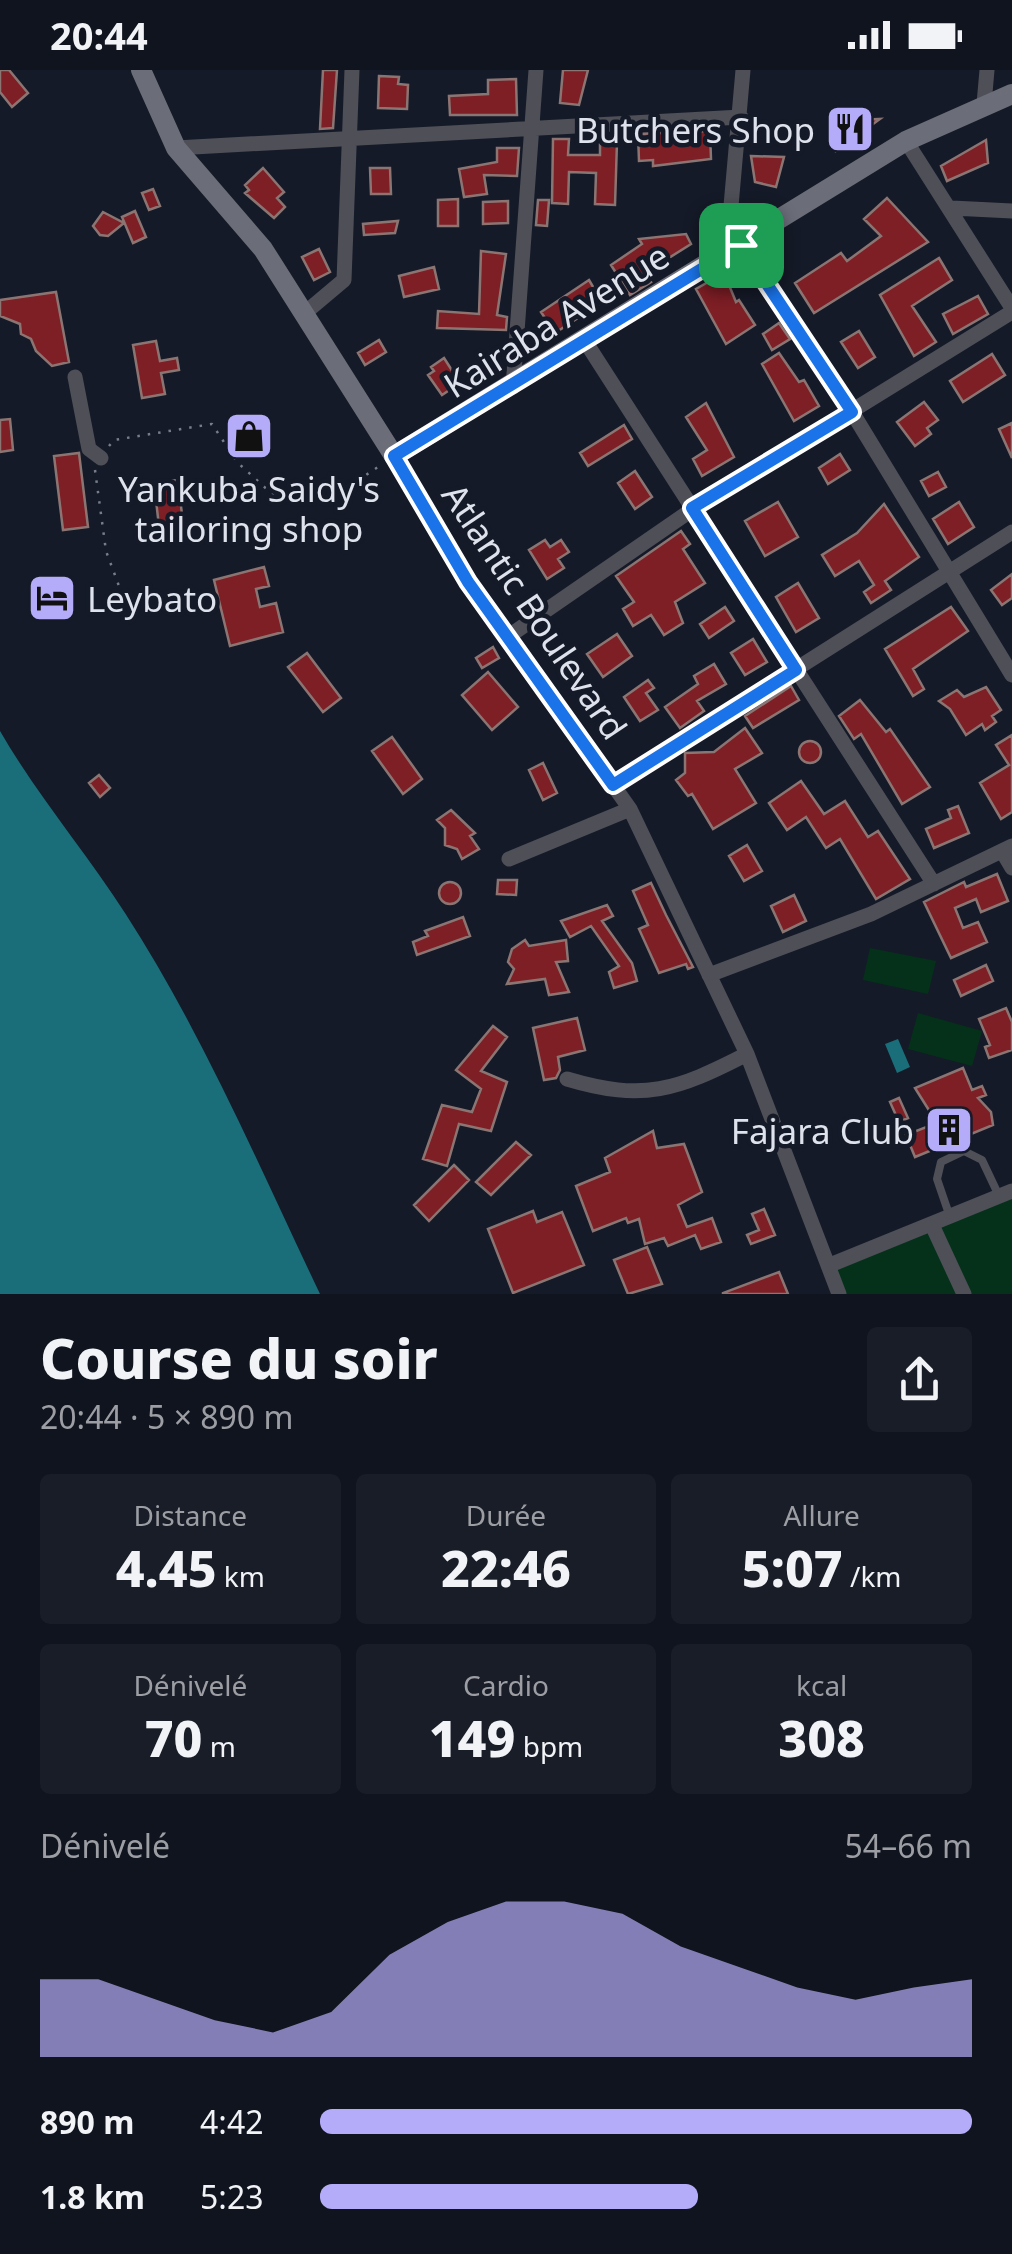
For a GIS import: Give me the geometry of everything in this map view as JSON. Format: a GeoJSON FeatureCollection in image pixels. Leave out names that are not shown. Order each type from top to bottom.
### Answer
{"type":"FeatureCollection","features":[{"type":"Feature","properties":{"kind":"street","name":"Atlantic Boulevard"},"geometry":{"type":"LineString","coordinates":[[141,70],[176,148],[263,249],[306,312],[468,582],[630,809],[746,1054],[839,1294]]}},
{"type":"Feature","properties":{"kind":"street"},"geometry":{"type":"LineString","coordinates":[[306,312],[344,280],[352,70]]}},
{"type":"Feature","properties":{"kind":"street"},"geometry":{"type":"LineString","coordinates":[[512,387],[536,70]]}},
{"type":"Feature","properties":{"kind":"street"},"geometry":{"type":"LineString","coordinates":[[743,70],[731,206],[731,221],[741,245],[852,412],[1012,676]]}},
{"type":"Feature","properties":{"kind":"street"},"geometry":{"type":"LineString","coordinates":[[984,104],[986,70]]}},
{"type":"Feature","properties":{"kind":"street","name":"Kairaba Avenue"},"geometry":{"type":"LineString","coordinates":[[394,456],[512,387],[906,141],[1012,94]]}},
{"type":"Feature","properties":{"kind":"street"},"geometry":{"type":"LineString","coordinates":[[176,148],[741,117]]}},
{"type":"Feature","properties":{"kind":"street"},"geometry":{"type":"LineString","coordinates":[[509,636],[692,508],[1012,310],[952,208],[906,141]]}},
{"type":"Feature","properties":{"kind":"street"},"geometry":{"type":"LineString","coordinates":[[952,208],[1012,211]]}},
{"type":"Feature","properties":{"kind":"street"},"geometry":{"type":"LineString","coordinates":[[585,341],[934,884]]}},
{"type":"Feature","properties":{"kind":"street"},"geometry":{"type":"LineString","coordinates":[[75,378],[89,449],[102,458]]}},
{"type":"Feature","properties":{"kind":"street"},"geometry":{"type":"LineString","coordinates":[[613,785],[1012,532]]}},
{"type":"Feature","properties":{"kind":"street"},"geometry":{"type":"LineString","coordinates":[[509,859],[630,809]]}},
{"type":"Feature","properties":{"kind":"street"},"geometry":{"type":"LineString","coordinates":[[709,975],[871,914],[1007,848],[1012,868]]}},
{"type":"Feature","properties":{"kind":"street"},"geometry":{"type":"LineString","coordinates":[[567,1079],[641,1094],[704,1076],[746,1054]]}},
{"type":"Feature","properties":{"kind":"street"},"geometry":{"type":"LineString","coordinates":[[830,1265],[1005,1193]]}},
{"type":"Feature","properties":{"kind":"street"},"geometry":{"type":"LineString","coordinates":[[932,1225],[964,1294]]}},
{"type":"Feature","properties":{"kind":"lane"},"geometry":{"type":"LineString","coordinates":[[950,1218],[938,1170],[941,1162],[964,1150],[982,1160],[1005,1193]]}},
{"type":"Feature","properties":{"kind":"path"},"geometry":{"type":"LineString","coordinates":[[129,613],[106,550],[94,468],[114,440],[212,424],[237,462],[282,503],[336,495],[394,456]]}},
{"type":"Feature","properties":{"kind":"green space"},"geometry":{"type":"Polygon","coordinates":[[[870,948],[936,961],[928,994],[863,980],[870,948]]]}},
{"type":"Feature","properties":{"kind":"green space"},"geometry":{"type":"Polygon","coordinates":[[[918,1013],[982,1031],[972,1066],[908,1049],[918,1013]]]}},
{"type":"Feature","properties":{"kind":"green space"},"geometry":{"type":"Polygon","coordinates":[[[1012,1190],[1012,1294],[839,1294],[830,1265],[1012,1190]]]}},
{"type":"Feature","properties":{"kind":"water"},"geometry":{"type":"Polygon","coordinates":[[[0,731],[153,958],[228,1100],[320,1294],[0,1294],[0,731]]]}},
{"type":"Feature","properties":{"kind":"water"},"geometry":{"type":"Polygon","coordinates":[[[898,1039],[910,1067],[897,1073],[885,1044],[898,1039]]]}},
{"type":"Feature","properties":{"kind":"building"},"geometry":{"type":"Polygon","coordinates":[[[0,70],[9,70],[28,93],[12,107],[0,92],[0,70]]]}},
{"type":"Feature","properties":{"kind":"building"},"geometry":{"type":"Polygon","coordinates":[[[323,70],[337,70],[333,128],[320,129],[323,70]]]}},
{"type":"Feature","properties":{"kind":"building"},"geometry":{"type":"Polygon","coordinates":[[[563,70],[588,70],[579,105],[560,103],[563,70]]]}},
{"type":"Feature","properties":{"kind":"building"},"geometry":{"type":"Polygon","coordinates":[[[379,76],[399,77],[398,84],[408,85],[407,109],[378,108],[379,76]]]}},
{"type":"Feature","properties":{"kind":"building"},"geometry":{"type":"Polygon","coordinates":[[[516,79],[517,115],[450,115],[449,96],[488,94],[488,80],[516,79]]]}},
{"type":"Feature","properties":{"kind":"building"},"geometry":{"type":"Polygon","coordinates":[[[856,114],[856,120],[880,119],[836,151],[833,115],[856,114]]]}},
{"type":"Feature","properties":{"kind":"building"},"geometry":{"type":"Polygon","coordinates":[[[710,131],[711,159],[653,166],[653,160],[639,161],[638,134],[710,131]]]}},
{"type":"Feature","properties":{"kind":"building"},"geometry":{"type":"Polygon","coordinates":[[[553,139],[569,139],[568,155],[600,155],[600,142],[617,142],[615,205],[595,204],[596,173],[569,172],[568,204],[552,203],[553,139]]]}},
{"type":"Feature","properties":{"kind":"building"},"geometry":{"type":"Polygon","coordinates":[[[986,140],[988,163],[947,181],[941,166],[986,140]]]}},
{"type":"Feature","properties":{"kind":"building"},"geometry":{"type":"Polygon","coordinates":[[[497,148],[519,148],[517,176],[484,175],[487,194],[464,197],[459,169],[497,162],[497,148]]]}},
{"type":"Feature","properties":{"kind":"building"},"geometry":{"type":"Polygon","coordinates":[[[751,156],[784,157],[776,187],[755,182],[751,156]]]}},
{"type":"Feature","properties":{"kind":"building"},"geometry":{"type":"Polygon","coordinates":[[[263,168],[284,192],[277,198],[285,207],[274,218],[245,193],[249,190],[245,185],[263,168]]]}},
{"type":"Feature","properties":{"kind":"building"},"geometry":{"type":"Polygon","coordinates":[[[370,168],[390,168],[391,194],[371,194],[370,168]]]}},
{"type":"Feature","properties":{"kind":"building"},"geometry":{"type":"Polygon","coordinates":[[[153,189],[160,206],[149,210],[142,193],[153,189]]]}},
{"type":"Feature","properties":{"kind":"building"},"geometry":{"type":"Polygon","coordinates":[[[887,198],[928,242],[814,313],[795,283],[841,253],[847,261],[881,236],[864,219],[887,198]]]}},
{"type":"Feature","properties":{"kind":"building"},"geometry":{"type":"Polygon","coordinates":[[[458,199],[458,226],[438,226],[438,200],[458,199]]]}},
{"type":"Feature","properties":{"kind":"building"},"geometry":{"type":"Polygon","coordinates":[[[538,200],[549,200],[547,226],[536,225],[538,200]]]}},
{"type":"Feature","properties":{"kind":"building"},"geometry":{"type":"Polygon","coordinates":[[[508,201],[508,223],[483,224],[483,202],[508,201]]]}},
{"type":"Feature","properties":{"kind":"building"},"geometry":{"type":"Polygon","coordinates":[[[135,211],[146,237],[133,243],[122,217],[135,211]]]}},
{"type":"Feature","properties":{"kind":"building"},"geometry":{"type":"Polygon","coordinates":[[[103,212],[124,223],[108,236],[100,235],[93,226],[103,212]]]}},
{"type":"Feature","properties":{"kind":"building"},"geometry":{"type":"Polygon","coordinates":[[[398,221],[395,233],[364,235],[363,224],[398,221]]]}},
{"type":"Feature","properties":{"kind":"building"},"geometry":{"type":"Polygon","coordinates":[[[686,234],[691,244],[645,273],[651,282],[630,295],[611,265],[642,244],[639,239],[686,234]]]}},
{"type":"Feature","properties":{"kind":"building"},"geometry":{"type":"Polygon","coordinates":[[[319,249],[330,272],[314,280],[302,257],[319,249]]]}},
{"type":"Feature","properties":{"kind":"building"},"geometry":{"type":"Polygon","coordinates":[[[481,251],[506,254],[497,315],[507,317],[506,330],[437,328],[438,311],[479,314],[481,251]]]}},
{"type":"Feature","properties":{"kind":"building"},"geometry":{"type":"Polygon","coordinates":[[[939,258],[952,280],[912,306],[936,342],[914,356],[880,295],[939,258]]]}},
{"type":"Feature","properties":{"kind":"building"},"geometry":{"type":"Polygon","coordinates":[[[434,267],[439,289],[404,297],[399,276],[434,267]]]}},
{"type":"Feature","properties":{"kind":"building"},"geometry":{"type":"Polygon","coordinates":[[[724,273],[736,302],[739,300],[755,325],[726,344],[696,289],[724,273]]]}},
{"type":"Feature","properties":{"kind":"building"},"geometry":{"type":"Polygon","coordinates":[[[589,280],[602,302],[555,333],[541,312],[589,280]]]}},
{"type":"Feature","properties":{"kind":"building"},"geometry":{"type":"Polygon","coordinates":[[[56,292],[69,362],[52,366],[36,351],[31,339],[21,334],[20,324],[0,316],[0,300],[56,292]]]}},
{"type":"Feature","properties":{"kind":"building"},"geometry":{"type":"Polygon","coordinates":[[[978,296],[988,314],[953,334],[943,314],[978,296]]]}},
{"type":"Feature","properties":{"kind":"building"},"geometry":{"type":"Polygon","coordinates":[[[779,323],[790,339],[772,350],[763,334],[779,323]]]}},
{"type":"Feature","properties":{"kind":"building"},"geometry":{"type":"Polygon","coordinates":[[[859,331],[875,357],[858,368],[841,342],[859,331]]]}},
{"type":"Feature","properties":{"kind":"building"},"geometry":{"type":"Polygon","coordinates":[[[379,340],[386,352],[365,365],[358,353],[379,340]]]}},
{"type":"Feature","properties":{"kind":"building"},"geometry":{"type":"Polygon","coordinates":[[[156,341],[160,361],[177,358],[179,370],[161,373],[165,394],[142,398],[133,345],[156,341]]]}},
{"type":"Feature","properties":{"kind":"building"},"geometry":{"type":"Polygon","coordinates":[[[779,353],[799,382],[804,380],[819,406],[794,421],[762,364],[779,353]]]}},
{"type":"Feature","properties":{"kind":"building"},"geometry":{"type":"Polygon","coordinates":[[[992,354],[1005,375],[963,402],[950,381],[992,354]]]}},
{"type":"Feature","properties":{"kind":"building"},"geometry":{"type":"Polygon","coordinates":[[[444,358],[460,383],[442,395],[428,375],[434,371],[431,367],[444,358]]]}},
{"type":"Feature","properties":{"kind":"building"},"geometry":{"type":"Polygon","coordinates":[[[924,402],[938,420],[927,428],[931,434],[915,446],[897,422],[924,402]]]}},
{"type":"Feature","properties":{"kind":"building"},"geometry":{"type":"Polygon","coordinates":[[[706,403],[734,457],[702,476],[693,459],[707,450],[686,417],[706,403]]]}},
{"type":"Feature","properties":{"kind":"building"},"geometry":{"type":"Polygon","coordinates":[[[10,419],[13,450],[0,452],[0,420],[10,419]]]}},
{"type":"Feature","properties":{"kind":"building"},"geometry":{"type":"Polygon","coordinates":[[[1012,423],[1012,458],[999,429],[1012,423]]]}},
{"type":"Feature","properties":{"kind":"building"},"geometry":{"type":"Polygon","coordinates":[[[624,425],[632,439],[588,466],[580,453],[624,425]]]}},
{"type":"Feature","properties":{"kind":"building","name":"Yankuba Saidy's tailoring shop"},"geometry":{"type":"Polygon","coordinates":[[[255,429],[258,441],[243,449],[241,432],[255,429]]]}},
{"type":"Feature","properties":{"kind":"building"},"geometry":{"type":"Polygon","coordinates":[[[79,453],[88,527],[63,530],[54,456],[79,453]]]}},
{"type":"Feature","properties":{"kind":"building"},"geometry":{"type":"Polygon","coordinates":[[[840,454],[850,470],[828,484],[819,468],[840,454]]]}},
{"type":"Feature","properties":{"kind":"building"},"geometry":{"type":"Polygon","coordinates":[[[635,471],[652,497],[635,509],[618,483],[635,471]]]}},
{"type":"Feature","properties":{"kind":"building"},"geometry":{"type":"Polygon","coordinates":[[[938,472],[946,487],[929,496],[921,481],[938,472]]]}},
{"type":"Feature","properties":{"kind":"building"},"geometry":{"type":"Polygon","coordinates":[[[178,480],[184,532],[160,535],[154,483],[178,480]]]}},
{"type":"Feature","properties":{"kind":"building"},"geometry":{"type":"Polygon","coordinates":[[[778,502],[798,537],[765,556],[745,521],[778,502]]]}},
{"type":"Feature","properties":{"kind":"building"},"geometry":{"type":"Polygon","coordinates":[[[959,502],[974,527],[948,544],[933,519],[959,502]]]}},
{"type":"Feature","properties":{"kind":"building"},"geometry":{"type":"Polygon","coordinates":[[[884,504],[919,557],[885,581],[891,590],[871,603],[864,592],[874,585],[859,561],[835,576],[822,555],[857,533],[884,504]]]}},
{"type":"Feature","properties":{"kind":"building"},"geometry":{"type":"Polygon","coordinates":[[[681,531],[690,544],[683,549],[705,583],[675,602],[683,623],[664,635],[651,615],[633,626],[623,609],[634,602],[616,576],[681,531]]]}},
{"type":"Feature","properties":{"kind":"building"},"geometry":{"type":"Polygon","coordinates":[[[545,540],[550,547],[561,540],[569,552],[558,559],[564,568],[547,579],[529,550],[545,540]]]}},
{"type":"Feature","properties":{"kind":"building"},"geometry":{"type":"Polygon","coordinates":[[[264,567],[269,586],[256,589],[260,607],[276,603],[283,632],[230,646],[214,580],[264,567]]]}},
{"type":"Feature","properties":{"kind":"building"},"geometry":{"type":"Polygon","coordinates":[[[1012,574],[1012,598],[1002,605],[991,590],[1012,574]]]}},
{"type":"Feature","properties":{"kind":"building"},"geometry":{"type":"Polygon","coordinates":[[[798,583],[819,618],[796,632],[776,597],[798,583]]]}},
{"type":"Feature","properties":{"kind":"building"},"geometry":{"type":"Polygon","coordinates":[[[725,607],[734,621],[709,638],[700,624],[725,607]]]}},
{"type":"Feature","properties":{"kind":"building"},"geometry":{"type":"Polygon","coordinates":[[[951,607],[968,631],[913,669],[924,689],[913,696],[885,649],[951,607]]]}},
{"type":"Feature","properties":{"kind":"building"},"geometry":{"type":"Polygon","coordinates":[[[617,634],[632,656],[603,677],[587,654],[617,634]]]}},
{"type":"Feature","properties":{"kind":"building"},"geometry":{"type":"Polygon","coordinates":[[[753,639],[767,662],[745,675],[731,653],[753,639]]]}},
{"type":"Feature","properties":{"kind":"building"},"geometry":{"type":"Polygon","coordinates":[[[493,647],[499,658],[482,668],[476,658],[493,647]]]}},
{"type":"Feature","properties":{"kind":"building"},"geometry":{"type":"Polygon","coordinates":[[[307,653],[341,698],[323,712],[288,667],[307,653]]]}},
{"type":"Feature","properties":{"kind":"building"},"geometry":{"type":"Polygon","coordinates":[[[714,664],[726,684],[697,701],[704,711],[680,728],[665,707],[698,684],[694,676],[714,664]]]}},
{"type":"Feature","properties":{"kind":"building"},"geometry":{"type":"Polygon","coordinates":[[[488,672],[518,707],[492,730],[462,695],[488,672]]]}},
{"type":"Feature","properties":{"kind":"building"},"geometry":{"type":"Polygon","coordinates":[[[648,680],[654,688],[646,693],[658,710],[640,721],[624,697],[648,680]]]}},
{"type":"Feature","properties":{"kind":"building"},"geometry":{"type":"Polygon","coordinates":[[[791,686],[799,700],[753,728],[745,716],[791,686]]]}},
{"type":"Feature","properties":{"kind":"building"},"geometry":{"type":"Polygon","coordinates":[[[986,687],[1001,710],[992,716],[996,722],[985,730],[982,724],[966,735],[950,709],[939,701],[957,690],[964,697],[986,687]]]}},
{"type":"Feature","properties":{"kind":"building"},"geometry":{"type":"Polygon","coordinates":[[[860,700],[886,732],[890,729],[930,787],[902,804],[861,734],[854,739],[839,716],[860,700]]]}},
{"type":"Feature","properties":{"kind":"building"},"geometry":{"type":"Polygon","coordinates":[[[745,728],[762,753],[735,769],[756,803],[713,829],[692,794],[688,796],[676,780],[685,773],[685,753],[714,752],[745,728]]]}},
{"type":"Feature","properties":{"kind":"building"},"geometry":{"type":"Polygon","coordinates":[[[1012,735],[1012,812],[1001,819],[980,783],[1009,765],[996,745],[1012,735]]]}},
{"type":"Feature","properties":{"kind":"building"},"geometry":{"type":"Polygon","coordinates":[[[392,737],[422,779],[403,794],[372,751],[392,737]]]}},
{"type":"Feature","properties":{"kind":"building"},"geometry":{"type":"Polygon","coordinates":[[[810,741],[818,744],[818,760],[810,763],[802,760],[799,752],[802,744],[810,741]]]}},
{"type":"Feature","properties":{"kind":"building"},"geometry":{"type":"Polygon","coordinates":[[[543,763],[557,793],[543,800],[529,770],[543,763]]]}},
{"type":"Feature","properties":{"kind":"building"},"geometry":{"type":"Polygon","coordinates":[[[99,775],[110,788],[100,797],[89,783],[99,775]]]}},
{"type":"Feature","properties":{"kind":"building"},"geometry":{"type":"Polygon","coordinates":[[[801,781],[824,814],[845,801],[868,837],[878,831],[910,879],[876,899],[840,839],[826,848],[806,817],[787,830],[769,803],[801,781]]]}},
{"type":"Feature","properties":{"kind":"building"},"geometry":{"type":"Polygon","coordinates":[[[958,806],[969,833],[934,848],[926,829],[951,818],[948,810],[958,806]]]}},
{"type":"Feature","properties":{"kind":"building"},"geometry":{"type":"Polygon","coordinates":[[[451,810],[475,833],[470,836],[479,849],[462,859],[457,849],[445,845],[445,828],[437,820],[451,810]]]}},
{"type":"Feature","properties":{"kind":"building"},"geometry":{"type":"Polygon","coordinates":[[[747,845],[762,871],[744,881],[729,856],[747,845]]]}},
{"type":"Feature","properties":{"kind":"building"},"geometry":{"type":"Polygon","coordinates":[[[997,874],[1008,901],[981,912],[976,899],[955,908],[963,928],[978,922],[987,942],[951,958],[924,902],[964,882],[966,887],[997,874]]]}},
{"type":"Feature","properties":{"kind":"building"},"geometry":{"type":"Polygon","coordinates":[[[498,880],[517,880],[516,895],[497,894],[498,880]]]}},
{"type":"Feature","properties":{"kind":"building"},"geometry":{"type":"Polygon","coordinates":[[[450,882],[458,885],[458,901],[450,904],[442,901],[439,893],[442,885],[450,882]]]}},
{"type":"Feature","properties":{"kind":"building"},"geometry":{"type":"Polygon","coordinates":[[[651,883],[693,967],[688,969],[686,964],[659,973],[639,929],[648,925],[633,891],[651,883]]]}},
{"type":"Feature","properties":{"kind":"building"},"geometry":{"type":"Polygon","coordinates":[[[794,895],[806,921],[783,932],[771,906],[794,895]]]}},
{"type":"Feature","properties":{"kind":"building"},"geometry":{"type":"Polygon","coordinates":[[[607,905],[613,916],[602,921],[632,963],[637,981],[614,988],[609,972],[619,966],[591,926],[570,937],[561,921],[607,905]]]}},
{"type":"Feature","properties":{"kind":"building"},"geometry":{"type":"Polygon","coordinates":[[[463,917],[470,936],[417,955],[413,942],[428,936],[425,931],[463,917]]]}},
{"type":"Feature","properties":{"kind":"building"},"geometry":{"type":"Polygon","coordinates":[[[525,940],[529,946],[566,940],[568,961],[556,962],[569,992],[549,995],[545,979],[507,984],[514,969],[508,962],[512,949],[525,940]]]}},
{"type":"Feature","properties":{"kind":"building"},"geometry":{"type":"Polygon","coordinates":[[[986,965],[993,981],[961,996],[954,980],[986,965]]]}},
{"type":"Feature","properties":{"kind":"building"},"geometry":{"type":"Polygon","coordinates":[[[1006,1008],[1012,1022],[1012,1050],[989,1058],[985,1047],[990,1045],[979,1019],[1006,1008]]]}},
{"type":"Feature","properties":{"kind":"building"},"geometry":{"type":"Polygon","coordinates":[[[577,1018],[585,1050],[558,1057],[560,1070],[556,1078],[544,1080],[533,1028],[577,1018]]]}},
{"type":"Feature","properties":{"kind":"building"},"geometry":{"type":"Polygon","coordinates":[[[493,1026],[507,1037],[481,1071],[507,1082],[491,1131],[459,1124],[447,1166],[423,1159],[442,1105],[472,1112],[481,1089],[456,1070],[493,1026]]]}},
{"type":"Feature","properties":{"kind":"building"},"geometry":{"type":"Polygon","coordinates":[[[963,1068],[972,1090],[982,1086],[986,1095],[978,1098],[991,1112],[993,1125],[915,1157],[906,1135],[937,1123],[915,1088],[963,1068]]]}},
{"type":"Feature","properties":{"kind":"building"},"geometry":{"type":"Polygon","coordinates":[[[899,1098],[908,1118],[899,1122],[890,1102],[899,1098]]]}},
{"type":"Feature","properties":{"kind":"building"},"geometry":{"type":"Polygon","coordinates":[[[653,1131],[657,1148],[684,1144],[702,1192],[678,1205],[687,1227],[712,1218],[721,1242],[701,1249],[695,1235],[668,1246],[664,1238],[645,1244],[639,1219],[628,1223],[626,1218],[593,1231],[576,1186],[610,1172],[605,1158],[653,1131]]]}},
{"type":"Feature","properties":{"kind":"building"},"geometry":{"type":"Polygon","coordinates":[[[516,1142],[531,1155],[491,1195],[476,1182],[516,1142]]]}},
{"type":"Feature","properties":{"kind":"building"},"geometry":{"type":"Polygon","coordinates":[[[454,1165],[469,1180],[429,1221],[414,1205],[454,1165]]]}},
{"type":"Feature","properties":{"kind":"building"},"geometry":{"type":"Polygon","coordinates":[[[764,1209],[775,1235],[751,1244],[747,1235],[759,1230],[752,1214],[764,1209]]]}},
{"type":"Feature","properties":{"kind":"building"},"geometry":{"type":"Polygon","coordinates":[[[533,1211],[537,1222],[562,1212],[584,1265],[513,1293],[488,1229],[533,1211]]]}},
{"type":"Feature","properties":{"kind":"building"},"geometry":{"type":"Polygon","coordinates":[[[647,1247],[662,1284],[628,1294],[614,1260],[647,1247]]]}},
{"type":"Feature","properties":{"kind":"building"},"geometry":{"type":"Polygon","coordinates":[[[779,1272],[788,1294],[723,1294],[723,1293],[779,1272]]]}},
{"type":"Feature","properties":{"kind":"place","name":"Butchers Shop"},"geometry":{"type":"Point","coordinates":[850,129]}},
{"type":"Feature","properties":{"kind":"place","name":"Yankuba Saidy's tailoring shop"},"geometry":{"type":"Point","coordinates":[249,436]}},
{"type":"Feature","properties":{"kind":"place","name":"Leybato"},"geometry":{"type":"Point","coordinates":[52,598]}},
{"type":"Feature","properties":{"kind":"place","name":"Fajara Club"},"geometry":{"type":"Point","coordinates":[949,1130]}},
{"type":"Feature","properties":{"kind":"route"},"geometry":{"type":"LineString","coordinates":[[741,245],[852,412],[692,508],[796,670],[685,736],[613,785],[468,582],[394,456],[741,245]]}}]}
